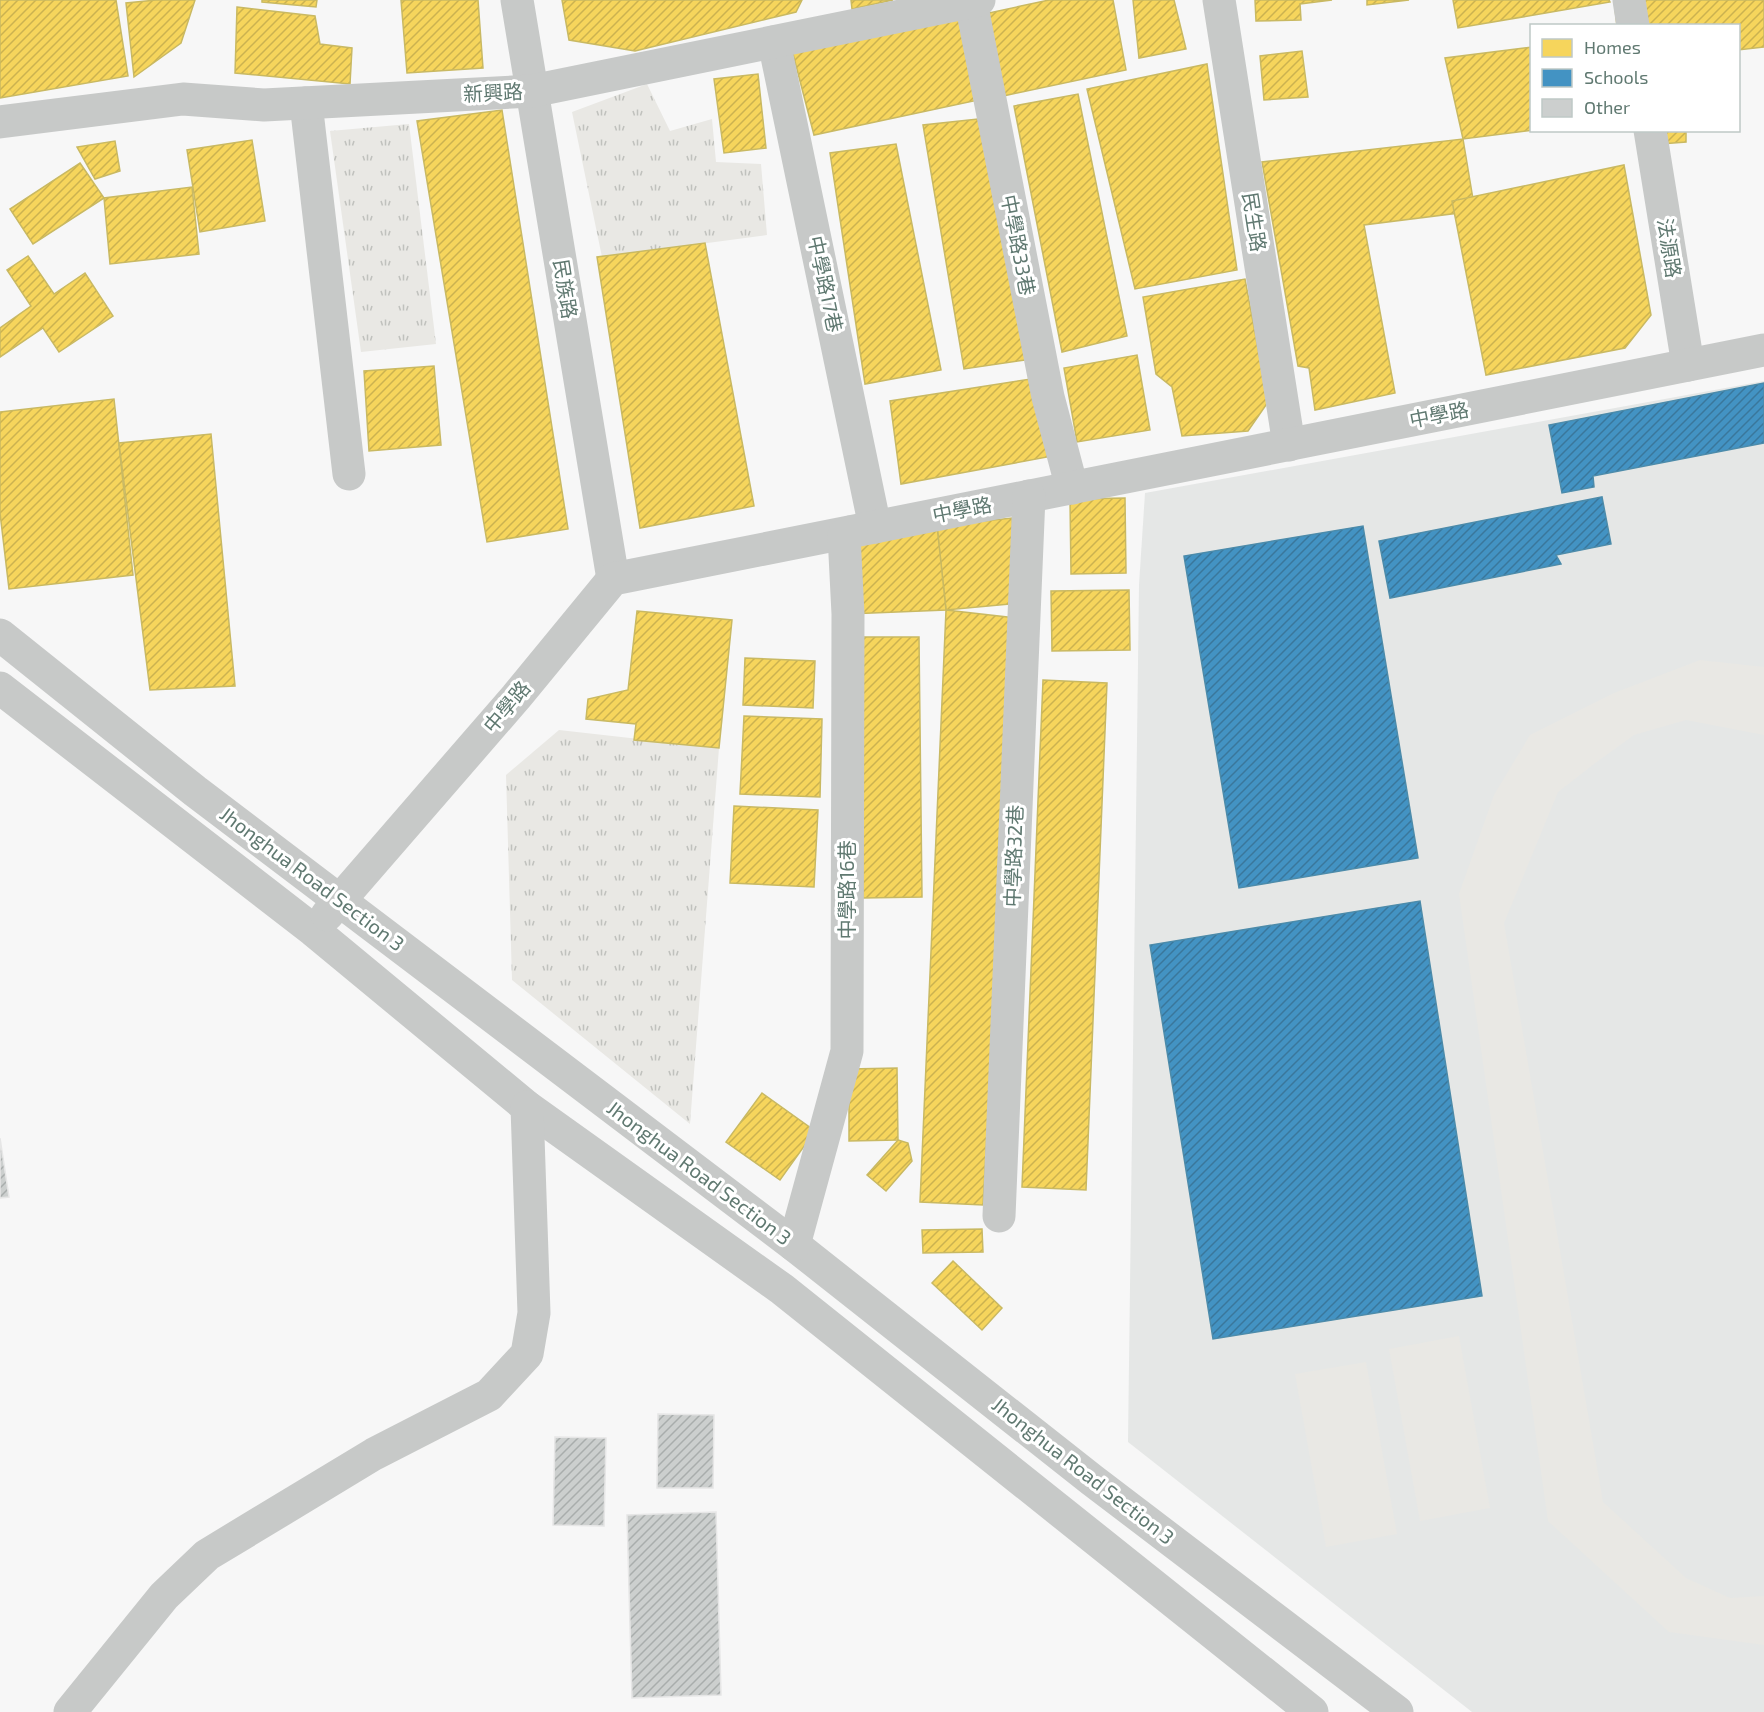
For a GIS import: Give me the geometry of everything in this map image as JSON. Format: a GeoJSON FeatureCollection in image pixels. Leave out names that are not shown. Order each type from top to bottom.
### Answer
{"type":"FeatureCollection","features":[{"type":"Feature","properties":{"kind":"street","name":"民族路"},"geometry":{"type":"LineString","coordinates":[[517,0],[613,579]]}},
{"type":"Feature","properties":{"kind":"street","name":"民生路"},"geometry":{"type":"LineString","coordinates":[[1219,0],[1289,445]]}},
{"type":"Feature","properties":{"kind":"street"},"geometry":{"type":"LineString","coordinates":[[1629,0],[1633,24]]}},
{"type":"Feature","properties":{"kind":"street","name":"新興路"},"geometry":{"type":"LineString","coordinates":[[0,122],[183,99],[264,105],[532,91],[975,1]]}},
{"type":"Feature","properties":{"kind":"street","name":"中學路33巷"},"geometry":{"type":"LineString","coordinates":[[975,1],[1048,397],[1072,488]]}},
{"type":"Feature","properties":{"kind":"street","name":"中學路17巷"},"geometry":{"type":"LineString","coordinates":[[774,42],[863,529]]}},
{"type":"Feature","properties":{"kind":"street"},"geometry":{"type":"LineString","coordinates":[[306,103],[349,474]]}},
{"type":"Feature","properties":{"kind":"street","name":"法源路"},"geometry":{"type":"LineString","coordinates":[[1650,132],[1688,365]]}},
{"type":"Feature","properties":{"kind":"street","name":"中學路"},"geometry":{"type":"LineString","coordinates":[[313,930],[516,697],[613,579],[1764,350]]}},
{"type":"Feature","properties":{"kind":"street","name":"中學路32巷"},"geometry":{"type":"LineString","coordinates":[[999,1216],[1029,496]]}},
{"type":"Feature","properties":{"kind":"street","name":"中學路16巷"},"geometry":{"type":"LineString","coordinates":[[794,1245],[847,1051],[848,614],[844,535],[863,529]]}},
{"type":"Feature","properties":{"kind":"street","name":"Jhonghua Road Section 3"},"geometry":{"type":"LineString","coordinates":[[0,635],[195,791],[794,1245],[1092,1480],[1397,1712]]}},
{"type":"Feature","properties":{"kind":"street","name":"Jhonghua Road Section 3"},"geometry":{"type":"LineString","coordinates":[[0,688],[313,930],[527,1107],[782,1289],[1312,1712]]}},
{"type":"Feature","properties":{"kind":"street"},"geometry":{"type":"LineString","coordinates":[[70,1712],[164,1596],[207,1555],[374,1454],[489,1395],[527,1354],[534,1313],[527,1107]]}},
{"type":"Feature","properties":{"kind":"shaded area"},"geometry":{"type":"Polygon","coordinates":[[[1764,381],[1764,1712],[1472,1712],[1128,1442],[1139,585],[1145,493],[1764,381]]]}},
{"type":"Feature","properties":{"kind":"green space"},"geometry":{"type":"Polygon","coordinates":[[[647,84],[670,131],[712,119],[716,162],[761,164],[767,235],[602,257],[572,112],[647,84]]]}},
{"type":"Feature","properties":{"kind":"green space"},"geometry":{"type":"Polygon","coordinates":[[[409,124],[436,344],[361,352],[330,131],[409,124]]]}},
{"type":"Feature","properties":{"kind":"green space"},"geometry":{"type":"Polygon","coordinates":[[[1700,660],[1764,667],[1764,735],[1686,720],[1634,735],[1558,792],[1504,923],[1603,1502],[1686,1578],[1730,1598],[1764,1596],[1764,1645],[1669,1632],[1548,1521],[1459,894],[1494,795],[1530,735],[1614,693],[1700,660]]]}},
{"type":"Feature","properties":{"kind":"green space"},"geometry":{"type":"Polygon","coordinates":[[[559,730],[719,748],[690,1124],[512,980],[506,775],[559,730]]]}},
{"type":"Feature","properties":{"kind":"green space"},"geometry":{"type":"Polygon","coordinates":[[[1459,1336],[1490,1508],[1420,1521],[1389,1349],[1459,1336]]]}},
{"type":"Feature","properties":{"kind":"green space"},"geometry":{"type":"Polygon","coordinates":[[[1366,1362],[1397,1534],[1326,1547],[1295,1374],[1366,1362]]]}},
{"type":"Feature","properties":{"kind":"building: Homes"},"geometry":{"type":"Polygon","coordinates":[[[0,0],[116,0],[128,76],[0,98],[0,0]]]}},
{"type":"Feature","properties":{"kind":"building: Homes"},"geometry":{"type":"Polygon","coordinates":[[[195,0],[181,43],[134,77],[126,3],[195,0]]]}},
{"type":"Feature","properties":{"kind":"building: Homes"},"geometry":{"type":"Polygon","coordinates":[[[262,0],[317,0],[316,7],[262,2],[262,0]]]}},
{"type":"Feature","properties":{"kind":"building: Homes"},"geometry":{"type":"Polygon","coordinates":[[[401,0],[478,0],[483,68],[407,73],[401,0]]]}},
{"type":"Feature","properties":{"kind":"building: Homes"},"geometry":{"type":"Polygon","coordinates":[[[562,0],[802,0],[796,12],[635,51],[569,40],[562,0]]]}},
{"type":"Feature","properties":{"kind":"building: Homes"},"geometry":{"type":"Polygon","coordinates":[[[851,0],[893,0],[852,9],[851,0]]]}},
{"type":"Feature","properties":{"kind":"building: Homes"},"geometry":{"type":"Polygon","coordinates":[[[1049,0],[1113,0],[1126,70],[1003,96],[984,14],[1049,0]]]}},
{"type":"Feature","properties":{"kind":"building: Homes"},"geometry":{"type":"Polygon","coordinates":[[[1133,0],[1174,0],[1186,49],[1139,58],[1133,0]]]}},
{"type":"Feature","properties":{"kind":"building: Homes"},"geometry":{"type":"Polygon","coordinates":[[[1255,0],[1332,0],[1300,4],[1301,20],[1256,21],[1255,0]]]}},
{"type":"Feature","properties":{"kind":"building: Homes"},"geometry":{"type":"Polygon","coordinates":[[[1367,0],[1409,0],[1367,5],[1367,0]]]}},
{"type":"Feature","properties":{"kind":"building: Homes"},"geometry":{"type":"Polygon","coordinates":[[[1453,0],[1609,0],[1610,2],[1458,28],[1453,0]]]}},
{"type":"Feature","properties":{"kind":"building: Homes"},"geometry":{"type":"Polygon","coordinates":[[[1614,0],[1764,0],[1764,47],[1740,50],[1740,24],[1617,24],[1614,0]]]}},
{"type":"Feature","properties":{"kind":"building: Homes"},"geometry":{"type":"Polygon","coordinates":[[[237,7],[315,16],[320,44],[352,48],[350,84],[235,73],[237,7]]]}},
{"type":"Feature","properties":{"kind":"building: Homes"},"geometry":{"type":"Polygon","coordinates":[[[974,17],[983,99],[814,135],[792,50],[974,17]]]}},
{"type":"Feature","properties":{"kind":"building: Homes"},"geometry":{"type":"Polygon","coordinates":[[[1530,47],[1530,131],[1463,139],[1445,58],[1530,47]]]}},
{"type":"Feature","properties":{"kind":"building: Homes"},"geometry":{"type":"Polygon","coordinates":[[[1302,51],[1308,97],[1264,100],[1260,56],[1302,51]]]}},
{"type":"Feature","properties":{"kind":"building: Homes"},"geometry":{"type":"Polygon","coordinates":[[[1207,64],[1237,270],[1135,289],[1087,89],[1207,64]]]}},
{"type":"Feature","properties":{"kind":"building: Homes"},"geometry":{"type":"Polygon","coordinates":[[[758,74],[766,148],[724,153],[714,79],[758,74]]]}},
{"type":"Feature","properties":{"kind":"building: Homes"},"geometry":{"type":"Polygon","coordinates":[[[1078,94],[1127,336],[1062,352],[1014,106],[1078,94]]]}},
{"type":"Feature","properties":{"kind":"building: Homes"},"geometry":{"type":"Polygon","coordinates":[[[502,110],[568,529],[487,542],[417,121],[502,110]]]}},
{"type":"Feature","properties":{"kind":"building: Homes"},"geometry":{"type":"Polygon","coordinates":[[[987,118],[1032,359],[964,369],[923,125],[987,118]]]}},
{"type":"Feature","properties":{"kind":"building: Homes"},"geometry":{"type":"Polygon","coordinates":[[[1660,132],[1686,132],[1686,142],[1661,144],[1660,132]]]}},
{"type":"Feature","properties":{"kind":"building: Homes"},"geometry":{"type":"Polygon","coordinates":[[[1463,139],[1475,211],[1364,225],[1395,393],[1315,410],[1309,368],[1298,366],[1262,162],[1463,139]]]}},
{"type":"Feature","properties":{"kind":"building: Homes"},"geometry":{"type":"Polygon","coordinates":[[[252,140],[265,221],[200,232],[187,150],[252,140]]]}},
{"type":"Feature","properties":{"kind":"building: Homes"},"geometry":{"type":"Polygon","coordinates":[[[115,141],[120,171],[95,179],[77,147],[115,141]]]}},
{"type":"Feature","properties":{"kind":"building: Homes"},"geometry":{"type":"Polygon","coordinates":[[[896,144],[941,370],[865,384],[830,153],[896,144]]]}},
{"type":"Feature","properties":{"kind":"building: Homes"},"geometry":{"type":"Polygon","coordinates":[[[80,163],[104,198],[33,244],[10,209],[80,163]]]}},
{"type":"Feature","properties":{"kind":"building: Homes"},"geometry":{"type":"Polygon","coordinates":[[[1624,165],[1651,315],[1625,348],[1486,375],[1452,201],[1624,165]]]}},
{"type":"Feature","properties":{"kind":"building: Homes"},"geometry":{"type":"Polygon","coordinates":[[[192,187],[199,254],[110,264],[104,198],[192,187]]]}},
{"type":"Feature","properties":{"kind":"building: Homes"},"geometry":{"type":"Polygon","coordinates":[[[705,243],[754,506],[640,528],[597,257],[705,243]]]}},
{"type":"Feature","properties":{"kind":"building: Homes"},"geometry":{"type":"Polygon","coordinates":[[[28,256],[54,294],[85,273],[113,316],[59,352],[43,328],[0,357],[0,328],[31,306],[7,270],[28,256]]]}},
{"type":"Feature","properties":{"kind":"building: Homes"},"geometry":{"type":"Polygon","coordinates":[[[1245,279],[1268,402],[1248,431],[1182,436],[1172,387],[1156,374],[1143,297],[1245,279]]]}},
{"type":"Feature","properties":{"kind":"building: Homes"},"geometry":{"type":"Polygon","coordinates":[[[1137,355],[1150,430],[1077,442],[1064,368],[1137,355]]]}},
{"type":"Feature","properties":{"kind":"building: Homes"},"geometry":{"type":"Polygon","coordinates":[[[434,366],[441,445],[369,451],[364,371],[434,366]]]}},
{"type":"Feature","properties":{"kind":"building: Homes"},"geometry":{"type":"Polygon","coordinates":[[[1044,377],[1058,455],[901,484],[890,401],[1044,377]]]}},
{"type":"Feature","properties":{"kind":"building: Homes"},"geometry":{"type":"Polygon","coordinates":[[[114,399],[133,575],[9,589],[0,513],[0,412],[114,399]]]}},
{"type":"Feature","properties":{"kind":"building: Homes"},"geometry":{"type":"Polygon","coordinates":[[[211,434],[235,686],[150,690],[119,443],[211,434]]]}},
{"type":"Feature","properties":{"kind":"building: Homes"},"geometry":{"type":"Polygon","coordinates":[[[1125,498],[1126,573],[1071,574],[1070,499],[1125,498]]]}},
{"type":"Feature","properties":{"kind":"building: Homes"},"geometry":{"type":"Polygon","coordinates":[[[1012,518],[1021,603],[946,610],[937,526],[1012,518]]]}},
{"type":"Feature","properties":{"kind":"building: Homes"},"geometry":{"type":"Polygon","coordinates":[[[937,526],[946,610],[848,614],[844,535],[937,526]]]}},
{"type":"Feature","properties":{"kind":"building: Homes"},"geometry":{"type":"Polygon","coordinates":[[[1129,590],[1130,650],[1052,651],[1051,591],[1129,590]]]}},
{"type":"Feature","properties":{"kind":"building: Homes"},"geometry":{"type":"Polygon","coordinates":[[[946,610],[1016,618],[983,1205],[920,1202],[946,610]]]}},
{"type":"Feature","properties":{"kind":"building: Homes"},"geometry":{"type":"Polygon","coordinates":[[[637,611],[732,620],[719,748],[634,740],[636,724],[586,719],[588,699],[628,690],[637,611]]]}},
{"type":"Feature","properties":{"kind":"building: Homes"},"geometry":{"type":"Polygon","coordinates":[[[860,637],[919,637],[922,897],[863,898],[860,637]]]}},
{"type":"Feature","properties":{"kind":"building: Homes"},"geometry":{"type":"Polygon","coordinates":[[[745,658],[815,661],[813,708],[743,705],[745,658]]]}},
{"type":"Feature","properties":{"kind":"building: Homes"},"geometry":{"type":"Polygon","coordinates":[[[1043,680],[1107,683],[1086,1190],[1022,1187],[1043,680]]]}},
{"type":"Feature","properties":{"kind":"building: Homes"},"geometry":{"type":"Polygon","coordinates":[[[744,716],[822,719],[820,797],[740,794],[744,716]]]}},
{"type":"Feature","properties":{"kind":"building: Homes"},"geometry":{"type":"Polygon","coordinates":[[[734,806],[818,810],[814,887],[730,883],[734,806]]]}},
{"type":"Feature","properties":{"kind":"building: Homes"},"geometry":{"type":"Polygon","coordinates":[[[897,1068],[898,1140],[849,1141],[849,1069],[897,1068]]]}},
{"type":"Feature","properties":{"kind":"building: Homes"},"geometry":{"type":"Polygon","coordinates":[[[762,1093],[815,1131],[780,1180],[726,1142],[762,1093]]]}},
{"type":"Feature","properties":{"kind":"building: Homes"},"geometry":{"type":"Polygon","coordinates":[[[898,1140],[908,1143],[912,1161],[886,1191],[867,1175],[898,1140]]]}},
{"type":"Feature","properties":{"kind":"building: Homes"},"geometry":{"type":"Polygon","coordinates":[[[982,1229],[983,1252],[923,1253],[922,1230],[982,1229]]]}},
{"type":"Feature","properties":{"kind":"building: Homes"},"geometry":{"type":"Polygon","coordinates":[[[953,1261],[1002,1308],[982,1330],[932,1283],[953,1261]]]}},
{"type":"Feature","properties":{"kind":"building: Schools"},"geometry":{"type":"Polygon","coordinates":[[[1764,383],[1764,443],[1593,476],[1594,487],[1562,493],[1549,425],[1764,383]]]}},
{"type":"Feature","properties":{"kind":"building: Schools"},"geometry":{"type":"Polygon","coordinates":[[[1602,497],[1611,544],[1556,555],[1561,564],[1390,598],[1379,541],[1602,497]]]}},
{"type":"Feature","properties":{"kind":"building: Schools"},"geometry":{"type":"Polygon","coordinates":[[[1363,526],[1418,858],[1239,888],[1184,556],[1363,526]]]}},
{"type":"Feature","properties":{"kind":"building: Schools"},"geometry":{"type":"Polygon","coordinates":[[[1420,901],[1482,1296],[1213,1339],[1150,945],[1420,901]]]}},
{"type":"Feature","properties":{"kind":"building: Other"},"geometry":{"type":"Polygon","coordinates":[[[0,1138],[9,1197],[0,1198],[0,1138]]]}},
{"type":"Feature","properties":{"kind":"building: Other"},"geometry":{"type":"Polygon","coordinates":[[[658,1414],[714,1415],[713,1488],[657,1488],[658,1414]]]}},
{"type":"Feature","properties":{"kind":"building: Other"},"geometry":{"type":"Polygon","coordinates":[[[555,1437],[606,1438],[604,1526],[553,1525],[555,1437]]]}},
{"type":"Feature","properties":{"kind":"building: Other"},"geometry":{"type":"Polygon","coordinates":[[[716,1512],[721,1695],[632,1698],[627,1515],[716,1512]]]}}]}
